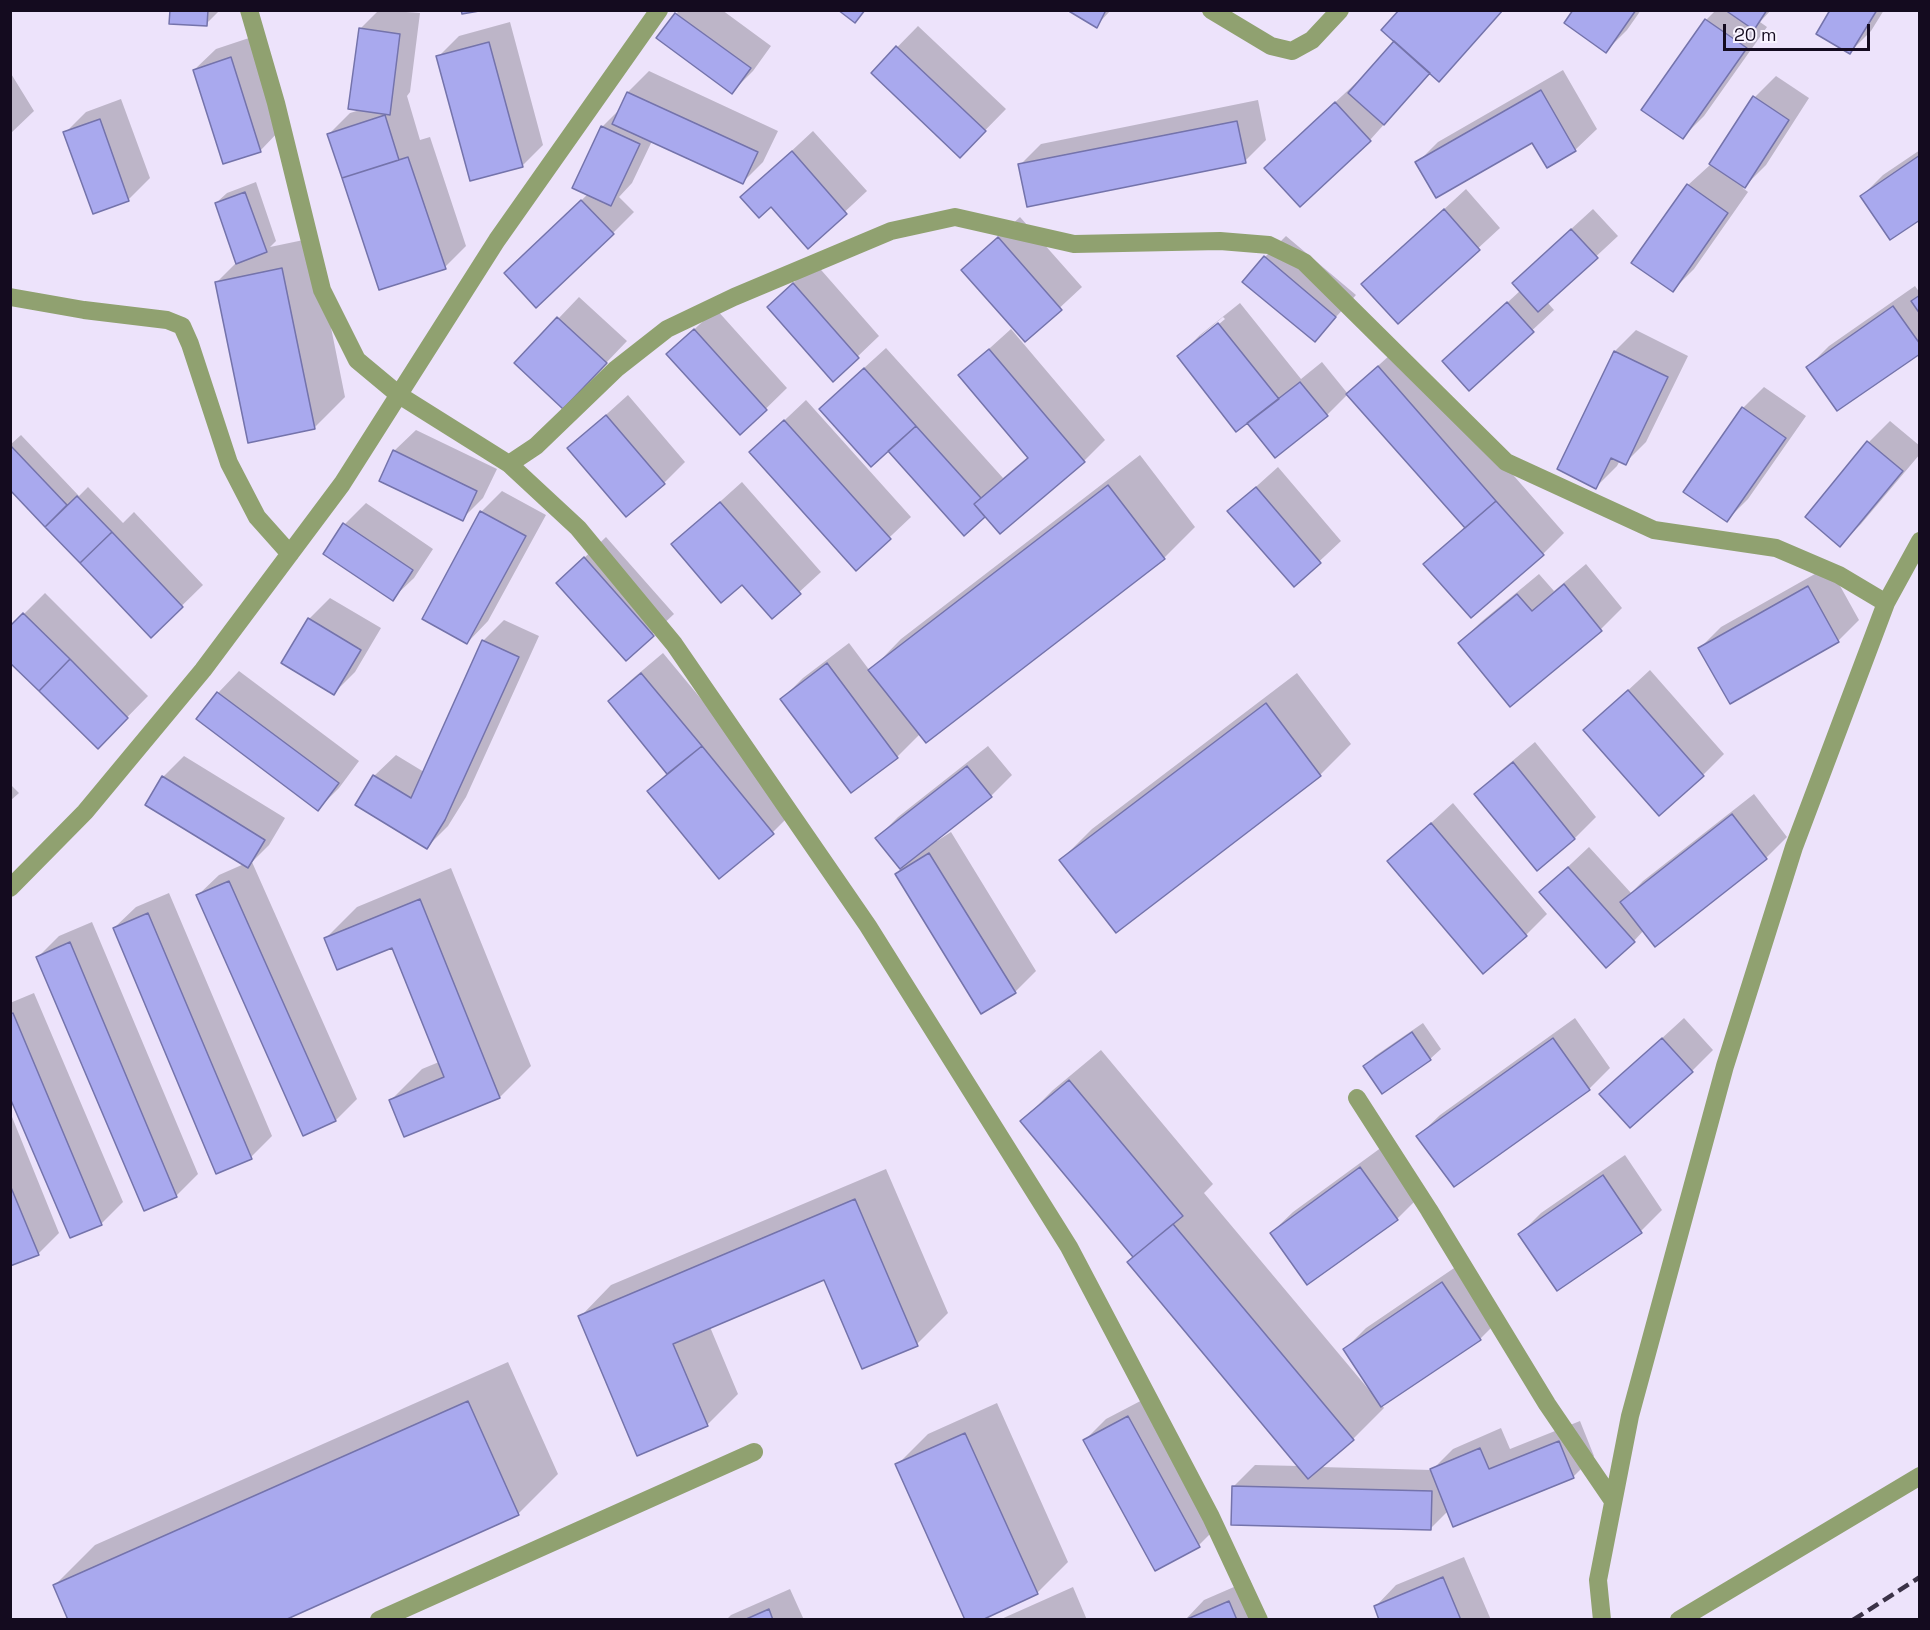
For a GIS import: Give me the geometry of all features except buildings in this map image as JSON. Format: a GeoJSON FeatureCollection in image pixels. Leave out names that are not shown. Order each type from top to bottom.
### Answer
{"type":"FeatureCollection","features":[{"type":"Feature","properties":{"kind":"street"},"geometry":{"type":"LineString","coordinates":[[249,10],[276,103],[322,290],[357,360],[399,395],[509,464],[578,528],[674,644],[868,926],[1069,1247],[1211,1517],[1259,1620]]}},
{"type":"Feature","properties":{"kind":"street"},"geometry":{"type":"LineString","coordinates":[[10,888],[92,803],[203,670],[342,484],[497,240],[659,10]]}},
{"type":"Feature","properties":{"kind":"street"},"geometry":{"type":"LineString","coordinates":[[1212,10],[1271,46],[1292,51],[1312,40],[1340,10]]}},
{"type":"Feature","properties":{"kind":"street"},"geometry":{"type":"LineString","coordinates":[[509,464],[536,446],[616,369],[667,329],[734,297],[891,231],[955,217],[1074,244],[1220,241],[1269,245],[1304,262],[1506,462],[1654,531],[1776,548],[1839,575],[1886,603]]}},
{"type":"Feature","properties":{"kind":"street"},"geometry":{"type":"LineString","coordinates":[[10,297],[84,310],[167,320],[182,326],[229,463],[257,517],[290,554]]}},
{"type":"Feature","properties":{"kind":"street"},"geometry":{"type":"LineString","coordinates":[[1602,1620],[1598,1580],[1630,1416],[1729,1055],[1794,847],[1886,603],[1920,541]]}},
{"type":"Feature","properties":{"kind":"street"},"geometry":{"type":"LineString","coordinates":[[1357,1098],[1429,1209],[1547,1404],[1614,1501]]}},
{"type":"Feature","properties":{"kind":"street"},"geometry":{"type":"LineString","coordinates":[[379,1620],[754,1452]]}},
{"type":"Feature","properties":{"kind":"street"},"geometry":{"type":"LineString","coordinates":[[1680,1619],[1920,1476]]}},
{"type":"Feature","properties":{"kind":"railway"},"geometry":{"type":"LineString","coordinates":[[1853,1620],[1920,1577]]}}]}
